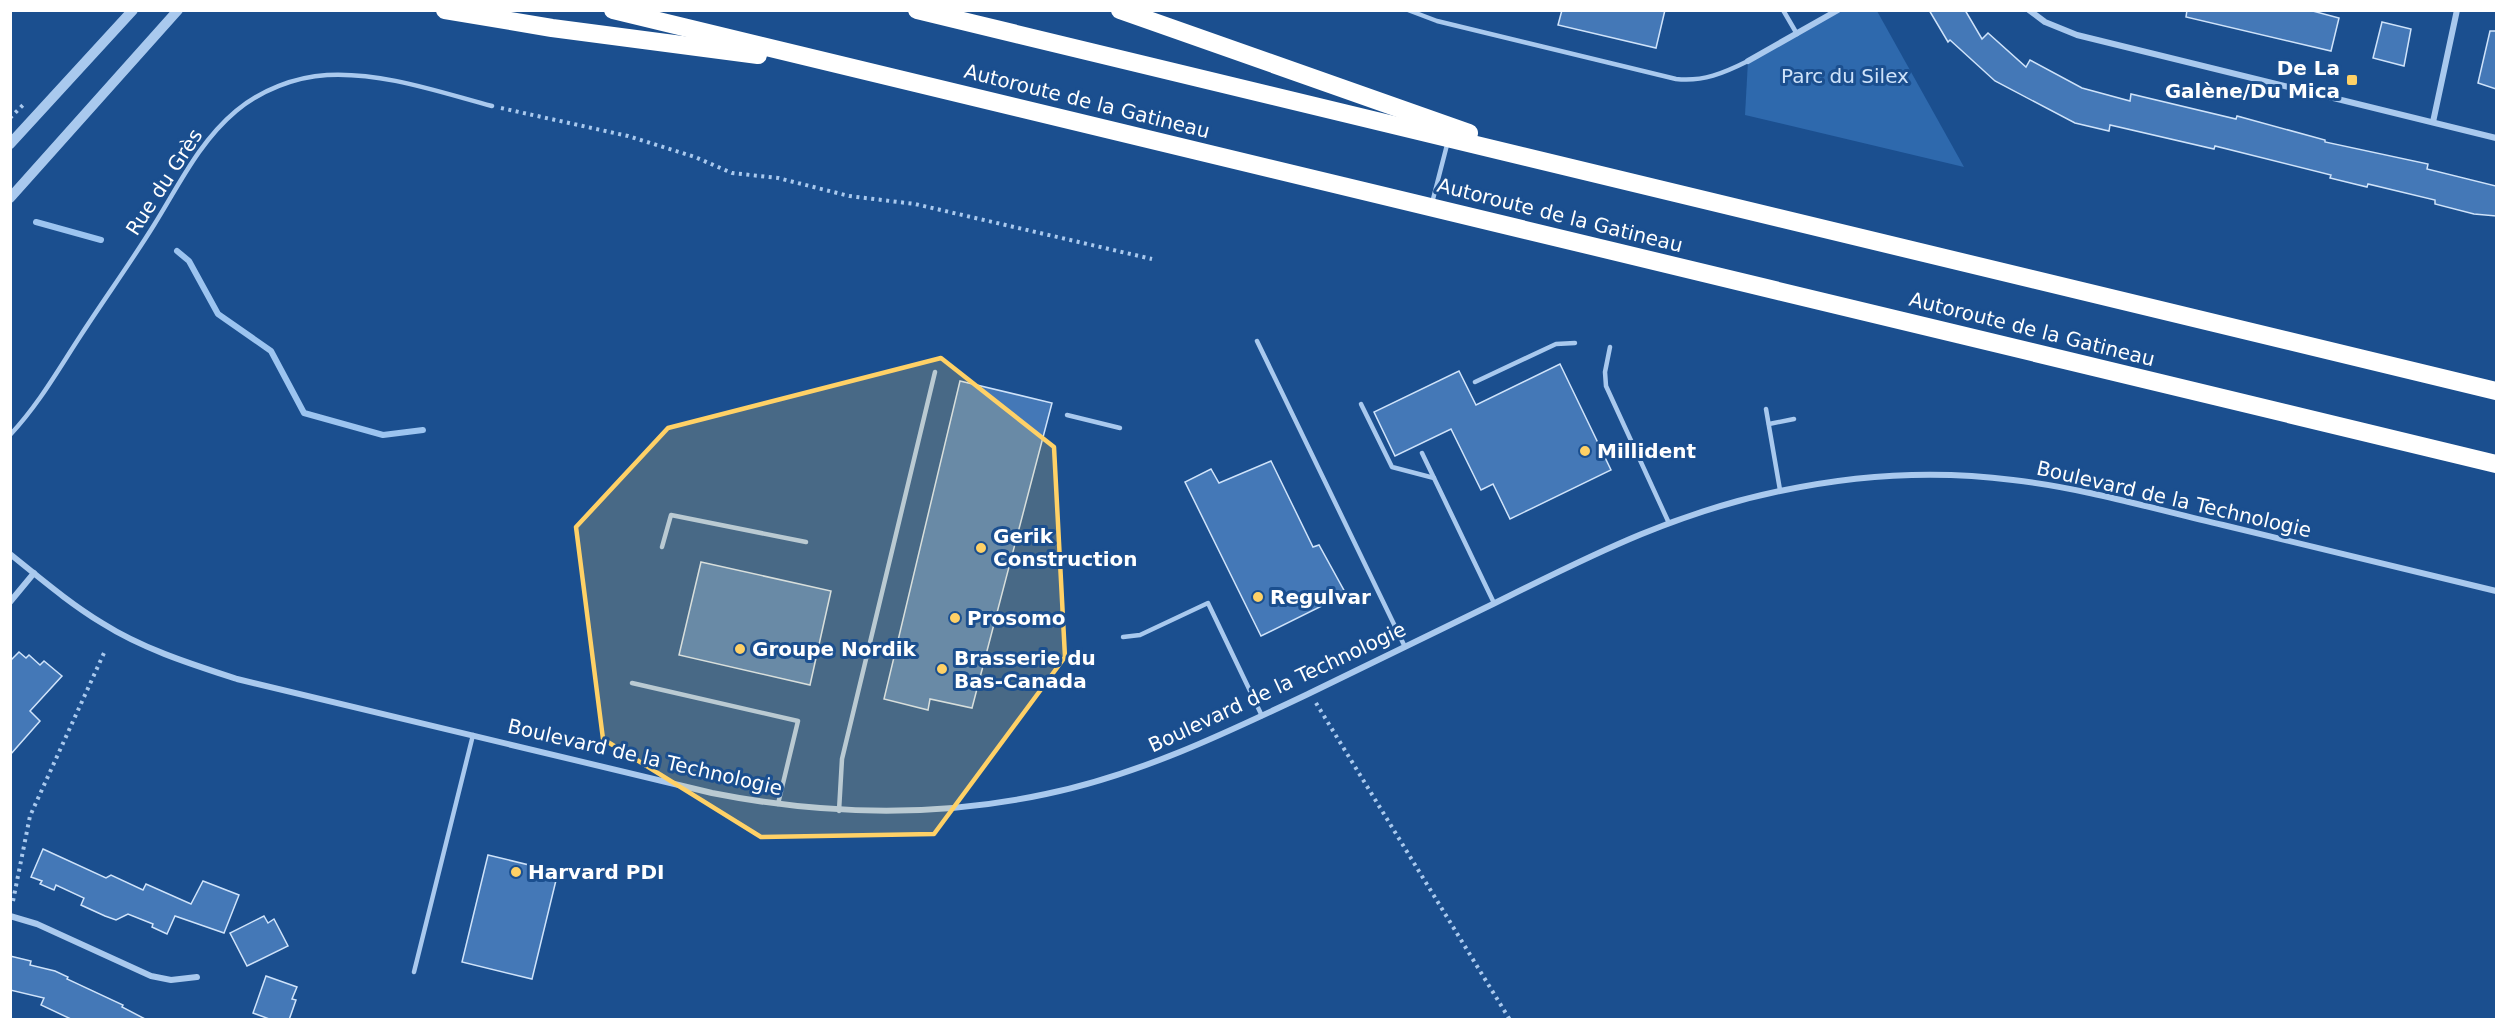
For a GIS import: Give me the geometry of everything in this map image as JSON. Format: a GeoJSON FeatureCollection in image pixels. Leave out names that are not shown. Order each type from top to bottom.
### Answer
{"type":"FeatureCollection","features":[{"type":"Feature","properties":{"kind":"highway"},"geometry":{"type":"LineString","coordinates":[[445,10],[552,28],[858,69]]}},
{"type":"Feature","properties":{"kind":"highway","name":"Autoroute de la Gatineau"},"geometry":{"type":"LineString","coordinates":[[613,10],[2496,464]]}},
{"type":"Feature","properties":{"kind":"highway"},"geometry":{"type":"LineString","coordinates":[[916,10],[1450,133],[1573,169],[2496,391]]}},
{"type":"Feature","properties":{"kind":"highway"},"geometry":{"type":"LineString","coordinates":[[1120,10],[1450,133]]}},
{"type":"Feature","properties":{"kind":"street"},"geometry":{"type":"LineString","coordinates":[[10,144],[133,10]]}},
{"type":"Feature","properties":{"kind":"street"},"geometry":{"type":"LineString","coordinates":[[10,198],[178,10]]}},
{"type":"Feature","properties":{"kind":"street"},"geometry":{"type":"LineString","coordinates":[[1748,61],[1838,10]]}},
{"type":"Feature","properties":{"kind":"street"},"geometry":{"type":"LineString","coordinates":[[2029,10],[2045,22],[2077,35],[2496,138]]}},
{"type":"Feature","properties":{"kind":"street"},"geometry":{"type":"LineString","coordinates":[[2433,122],[2457,10]]}},
{"type":"Feature","properties":{"kind":"street","name":"Boulevard de la Technologie"},"geometry":{"type":"LineString","coordinates":[[10,554],[102,623],[142,644],[237,679],[712,793],[778,805],[839,811],[916,812],[955,809],[1048,794],[1110,777],[1154,762],[1262,716],[1616,543],[1668,521],[1780,490],[1844,480],[1953,476],[2014,480],[2100,495],[2496,591]]}},
{"type":"Feature","properties":{"kind":"street"},"geometry":{"type":"LineString","coordinates":[[10,602],[34,573]]}},
{"type":"Feature","properties":{"kind":"street"},"geometry":{"type":"LineString","coordinates":[[10,916],[37,924],[151,976],[171,980],[197,977]]}},
{"type":"Feature","properties":{"kind":"lane"},"geometry":{"type":"LineString","coordinates":[[1408,10],[1437,21],[1676,80],[1688,81],[1722,74],[1748,61]]}},
{"type":"Feature","properties":{"kind":"lane"},"geometry":{"type":"LineString","coordinates":[[1783,10],[1797,34]]}},
{"type":"Feature","properties":{"kind":"lane","name":"Rue du Grès"},"geometry":{"type":"LineString","coordinates":[[10,435],[43,396],[196,156],[224,122],[248,102],[292,82],[309,77],[344,75],[394,81],[492,106]]}},
{"type":"Feature","properties":{"kind":"lane"},"geometry":{"type":"LineString","coordinates":[[1431,207],[1450,133]]}},
{"type":"Feature","properties":{"kind":"lane"},"geometry":{"type":"LineString","coordinates":[[1257,341],[1405,647]]}},
{"type":"Feature","properties":{"kind":"lane"},"geometry":{"type":"LineString","coordinates":[[1475,382],[1556,344],[1575,342]]}},
{"type":"Feature","properties":{"kind":"lane"},"geometry":{"type":"LineString","coordinates":[[1610,347],[1605,372],[1606,386],[1668,521]]}},
{"type":"Feature","properties":{"kind":"lane"},"geometry":{"type":"LineString","coordinates":[[839,811],[842,759],[935,372]]}},
{"type":"Feature","properties":{"kind":"lane"},"geometry":{"type":"LineString","coordinates":[[1361,404],[1392,467],[1434,478]]}},
{"type":"Feature","properties":{"kind":"lane"},"geometry":{"type":"LineString","coordinates":[[1766,409],[1780,490]]}},
{"type":"Feature","properties":{"kind":"lane"},"geometry":{"type":"LineString","coordinates":[[1067,415],[1120,428]]}},
{"type":"Feature","properties":{"kind":"lane"},"geometry":{"type":"LineString","coordinates":[[1769,424],[1794,420]]}},
{"type":"Feature","properties":{"kind":"lane"},"geometry":{"type":"LineString","coordinates":[[1422,453],[1494,603]]}},
{"type":"Feature","properties":{"kind":"lane"},"geometry":{"type":"LineString","coordinates":[[662,548],[670,515],[806,542]]}},
{"type":"Feature","properties":{"kind":"lane"},"geometry":{"type":"LineString","coordinates":[[1123,637],[1140,635],[1208,603],[1262,716]]}},
{"type":"Feature","properties":{"kind":"lane"},"geometry":{"type":"LineString","coordinates":[[632,683],[798,721],[778,805]]}},
{"type":"Feature","properties":{"kind":"lane"},"geometry":{"type":"LineString","coordinates":[[414,972],[473,735]]}},
{"type":"Feature","properties":{"kind":"path"},"geometry":{"type":"LineString","coordinates":[[492,106],[628,136],[685,154],[732,173],[778,178],[849,196],[915,204],[1152,259]]}},
{"type":"Feature","properties":{"kind":"path"},"geometry":{"type":"LineString","coordinates":[[13,901],[30,816],[104,653]]}},
{"type":"Feature","properties":{"kind":"path"},"geometry":{"type":"LineString","coordinates":[[1310,692],[1510,1020]]}},
{"type":"Feature","properties":{"kind":"highlighted area"},"geometry":{"type":"Polygon","coordinates":[[[941,358],[1054,447],[1065,657],[934,834],[761,837],[603,739],[576,527],[668,428],[941,358]]]}},
{"type":"Feature","properties":{"kind":"green space","name":"Parc du Silex"},"geometry":{"type":"Polygon","coordinates":[[[1838,11],[1877,11],[1964,167],[1745,115],[1748,61],[1838,11]]]}},
{"type":"Feature","properties":{"kind":"building"},"geometry":{"type":"Polygon","coordinates":[[[1562,10],[1665,10],[1656,48],[1558,25],[1562,10]]]}},
{"type":"Feature","properties":{"kind":"building"},"geometry":{"type":"Polygon","coordinates":[[[1929,10],[1965,10],[1982,39],[1988,33],[2026,67],[2030,60],[2082,88],[2130,101],[2131,94],[2236,119],[2237,116],[2325,140],[2325,142],[2428,164],[2427,169],[2496,186],[2496,216],[2474,214],[2435,204],[2435,200],[2368,184],[2367,187],[2330,178],[2331,175],[2215,146],[2214,149],[2110,125],[2109,131],[2075,123],[1995,81],[1950,40],[1948,42],[1929,10]]]}},
{"type":"Feature","properties":{"kind":"building"},"geometry":{"type":"Polygon","coordinates":[[[2187,10],[2309,10],[2339,18],[2331,51],[2186,17],[2187,10]]]}},
{"type":"Feature","properties":{"kind":"building"},"geometry":{"type":"Polygon","coordinates":[[[2382,22],[2411,29],[2404,66],[2373,58],[2382,22]]]}},
{"type":"Feature","properties":{"kind":"building"},"geometry":{"type":"Polygon","coordinates":[[[2490,31],[2496,31],[2496,89],[2478,83],[2490,31]]]}},
{"type":"Feature","properties":{"kind":"building"},"geometry":{"type":"Polygon","coordinates":[[[1560,364],[1611,470],[1510,519],[1493,484],[1481,490],[1451,429],[1395,456],[1374,412],[1459,371],[1476,405],[1560,364]]]}},
{"type":"Feature","properties":{"kind":"building"},"geometry":{"type":"Polygon","coordinates":[[[960,381],[1052,403],[972,708],[930,699],[928,710],[884,699],[960,381]]]}},
{"type":"Feature","properties":{"kind":"building"},"geometry":{"type":"Polygon","coordinates":[[[1271,461],[1313,547],[1319,545],[1346,594],[1261,636],[1185,482],[1211,469],[1219,483],[1271,461]]]}},
{"type":"Feature","properties":{"kind":"building"},"geometry":{"type":"Polygon","coordinates":[[[701,562],[831,591],[810,685],[679,655],[701,562]]]}},
{"type":"Feature","properties":{"kind":"building"},"geometry":{"type":"Polygon","coordinates":[[[19,652],[26,658],[29,655],[40,665],[44,661],[62,676],[30,711],[40,721],[10,755],[10,661],[19,652]]]}},
{"type":"Feature","properties":{"kind":"building"},"geometry":{"type":"Polygon","coordinates":[[[43,849],[106,878],[111,875],[143,890],[146,884],[191,904],[203,881],[239,895],[224,933],[175,916],[167,934],[152,927],[153,924],[128,914],[116,920],[105,916],[81,905],[84,898],[56,885],[54,890],[40,884],[42,881],[31,877],[43,849]]]}},
{"type":"Feature","properties":{"kind":"building"},"geometry":{"type":"Polygon","coordinates":[[[488,855],[558,872],[532,979],[462,962],[488,855]]]}},
{"type":"Feature","properties":{"kind":"building"},"geometry":{"type":"Polygon","coordinates":[[[264,916],[268,923],[274,919],[288,946],[247,966],[230,933],[264,916]]]}},
{"type":"Feature","properties":{"kind":"building"},"geometry":{"type":"Polygon","coordinates":[[[10,956],[31,961],[30,965],[55,971],[68,977],[67,979],[123,1005],[122,1007],[147,1020],[73,1020],[41,1005],[44,998],[10,990],[10,956]]]}},
{"type":"Feature","properties":{"kind":"building"},"geometry":{"type":"Polygon","coordinates":[[[266,976],[297,987],[292,999],[296,1000],[289,1020],[272,1020],[253,1013],[266,976]]]}},
{"type":"Feature","properties":{"kind":"waterway"},"geometry":{"type":"LineString","coordinates":[[36,222],[101,240]]}},
{"type":"Feature","properties":{"kind":"waterway"},"geometry":{"type":"LineString","coordinates":[[177,251],[189,261],[218,314],[271,351],[304,413],[383,435],[423,430]]}},
{"type":"Feature","properties":{"kind":"place","name":"De La Galène/Du Mica"},"geometry":{"type":"Point","coordinates":[2352,80]}},
{"type":"Feature","properties":{"kind":"place","name":"Millident"},"geometry":{"type":"Point","coordinates":[1585,451]}},
{"type":"Feature","properties":{"kind":"place","name":"Gerik Construction"},"geometry":{"type":"Point","coordinates":[981,548]}},
{"type":"Feature","properties":{"kind":"place","name":"Regulvar"},"geometry":{"type":"Point","coordinates":[1258,597]}},
{"type":"Feature","properties":{"kind":"place","name":"Prosomo"},"geometry":{"type":"Point","coordinates":[955,618]}},
{"type":"Feature","properties":{"kind":"place","name":"Groupe Nordik"},"geometry":{"type":"Point","coordinates":[740,649]}},
{"type":"Feature","properties":{"kind":"place","name":"Brasserie du Bas-Canada"},"geometry":{"type":"Point","coordinates":[942,669]}},
{"type":"Feature","properties":{"kind":"place","name":"Harvard PDI"},"geometry":{"type":"Point","coordinates":[516,872]}}]}
